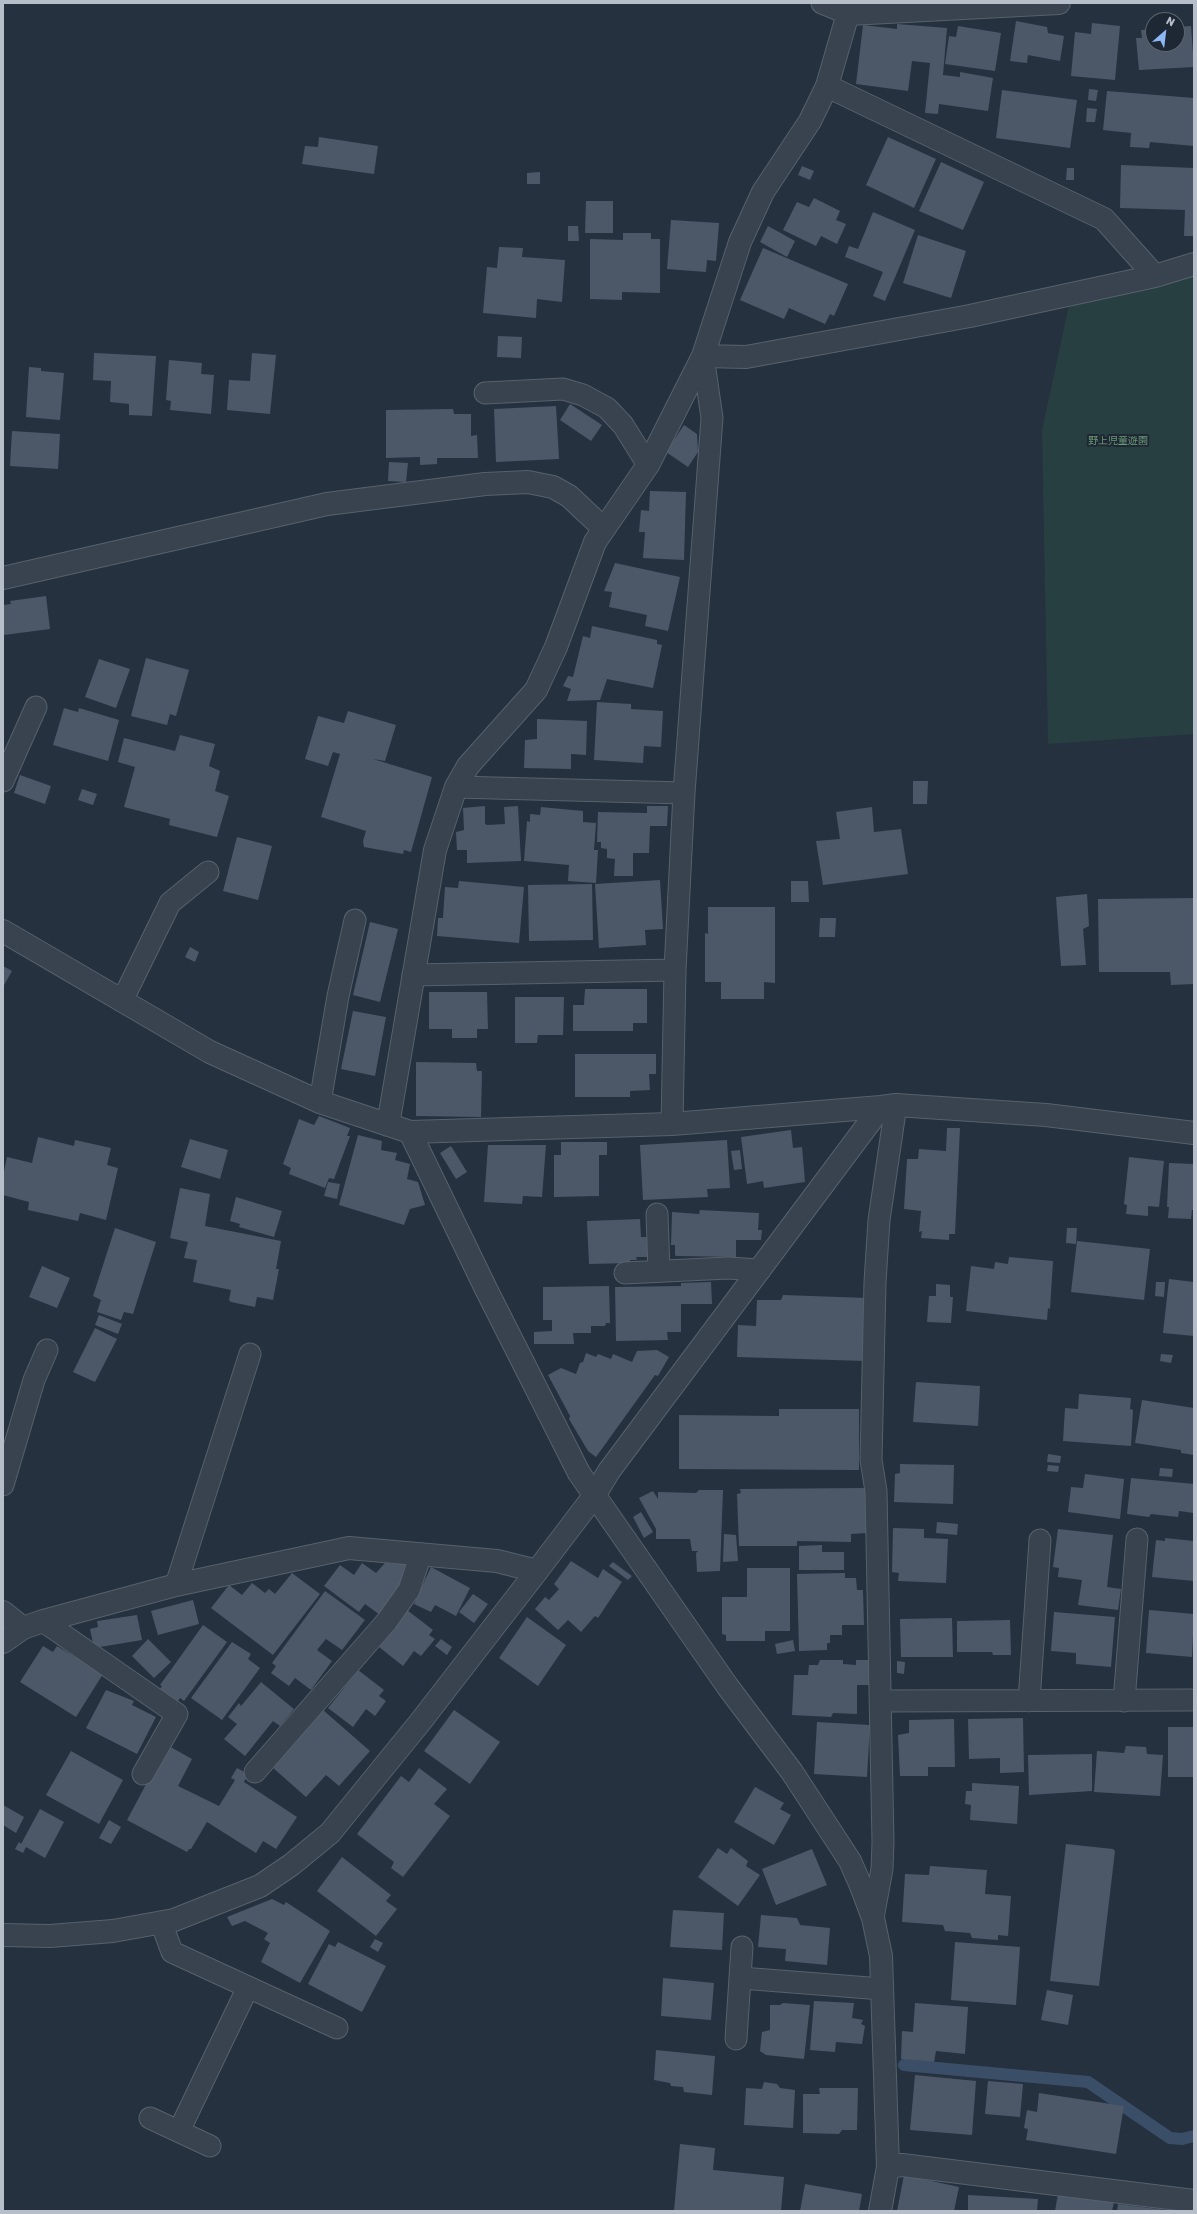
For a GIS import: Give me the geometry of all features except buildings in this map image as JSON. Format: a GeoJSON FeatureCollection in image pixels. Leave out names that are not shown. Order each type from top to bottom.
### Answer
{"type":"FeatureCollection","features":[{"type":"Feature","properties":{"kind":"street"},"geometry":{"type":"LineString","coordinates":[[388,1125],[435,850],[456,787],[468,766],[536,690],[556,647],[595,542],[603,528],[648,465],[703,356],[744,235],[763,192],[810,121],[827,86],[850,8],[1058,3]]}},
{"type":"Feature","properties":{"kind":"street"},"geometry":{"type":"LineString","coordinates":[[827,86],[1104,219],[1155,276]]}},
{"type":"Feature","properties":{"kind":"street"},"geometry":{"type":"LineString","coordinates":[[703,356],[746,357],[970,316],[1155,276],[1194,264]]}},
{"type":"Feature","properties":{"kind":"street"},"geometry":{"type":"LineString","coordinates":[[3,578],[327,504],[485,484],[528,482],[553,487],[569,496],[603,528]]}},
{"type":"Feature","properties":{"kind":"street"},"geometry":{"type":"LineString","coordinates":[[3,931],[210,1052],[320,1102],[410,1132],[672,1124],[889,1106],[1046,1115],[1194,1133]]}},
{"type":"Feature","properties":{"kind":"street"},"geometry":{"type":"LineString","coordinates":[[3,1934],[50,1936],[114,1931],[174,1920],[260,1886],[291,1865],[330,1833],[421,1721],[537,1571],[594,1496],[609,1471],[760,1270],[889,1106]]}},
{"type":"Feature","properties":{"kind":"street"},"geometry":{"type":"LineString","coordinates":[[410,1132],[486,1289],[575,1466],[594,1496],[728,1687],[792,1772],[850,1861],[873,1918],[881,1956],[888,2166],[880,2211]]}},
{"type":"Feature","properties":{"kind":"street"},"geometry":{"type":"LineString","coordinates":[[3,1642],[33,1624],[176,1585],[349,1548],[498,1561],[537,1571]]}},
{"type":"Feature","properties":{"kind":"street"},"geometry":{"type":"LineString","coordinates":[[3,1612],[33,1624]]}},
{"type":"Feature","properties":{"kind":"street"},"geometry":{"type":"LineString","coordinates":[[888,2166],[902,2165],[1194,2201]]}},
{"type":"Feature","properties":{"kind":"lane"},"geometry":{"type":"LineString","coordinates":[[822,3],[850,8]]}},
{"type":"Feature","properties":{"kind":"lane"},"geometry":{"type":"LineString","coordinates":[[672,1124],[675,970],[684,794],[712,418],[703,356]]}},
{"type":"Feature","properties":{"kind":"lane"},"geometry":{"type":"LineString","coordinates":[[485,393],[563,389],[583,395],[607,408],[623,425],[648,465]]}},
{"type":"Feature","properties":{"kind":"lane"},"geometry":{"type":"LineString","coordinates":[[3,781],[36,707]]}},
{"type":"Feature","properties":{"kind":"lane"},"geometry":{"type":"LineString","coordinates":[[456,787],[684,794]]}},
{"type":"Feature","properties":{"kind":"lane"},"geometry":{"type":"LineString","coordinates":[[122,1001],[170,903],[208,872]]}},
{"type":"Feature","properties":{"kind":"lane"},"geometry":{"type":"LineString","coordinates":[[320,1102],[338,996],[355,920]]}},
{"type":"Feature","properties":{"kind":"lane"},"geometry":{"type":"LineString","coordinates":[[413,975],[675,970]]}},
{"type":"Feature","properties":{"kind":"lane"},"geometry":{"type":"LineString","coordinates":[[873,1918],[882,1869],[883,1842],[881,1701],[876,1580],[876,1491],[871,1460],[875,1282],[889,1106]]}},
{"type":"Feature","properties":{"kind":"lane"},"geometry":{"type":"LineString","coordinates":[[656,1214],[659,1271]]}},
{"type":"Feature","properties":{"kind":"lane"},"geometry":{"type":"LineString","coordinates":[[625,1273],[728,1268],[760,1270]]}},
{"type":"Feature","properties":{"kind":"lane"},"geometry":{"type":"LineString","coordinates":[[3,1485],[34,1380],[47,1350]]}},
{"type":"Feature","properties":{"kind":"lane"},"geometry":{"type":"LineString","coordinates":[[176,1585],[250,1354]]}},
{"type":"Feature","properties":{"kind":"lane"},"geometry":{"type":"LineString","coordinates":[[1124,1701],[1137,1539]]}},
{"type":"Feature","properties":{"kind":"lane"},"geometry":{"type":"LineString","coordinates":[[1029,1701],[1040,1540]]}},
{"type":"Feature","properties":{"kind":"lane"},"geometry":{"type":"LineString","coordinates":[[255,1772],[387,1622],[409,1590],[421,1554]]}},
{"type":"Feature","properties":{"kind":"lane"},"geometry":{"type":"LineString","coordinates":[[33,1624],[176,1714],[143,1774]]}},
{"type":"Feature","properties":{"kind":"lane"},"geometry":{"type":"LineString","coordinates":[[881,1701],[1191,1700]]}},
{"type":"Feature","properties":{"kind":"lane"},"geometry":{"type":"LineString","coordinates":[[161,1922],[172,1952],[338,2028]]}},
{"type":"Feature","properties":{"kind":"lane"},"geometry":{"type":"LineString","coordinates":[[736,2039],[742,1947]]}},
{"type":"Feature","properties":{"kind":"lane"},"geometry":{"type":"LineString","coordinates":[[741,1978],[882,1989]]}},
{"type":"Feature","properties":{"kind":"lane"},"geometry":{"type":"LineString","coordinates":[[179,2131],[248,1987]]}},
{"type":"Feature","properties":{"kind":"lane"},"geometry":{"type":"LineString","coordinates":[[150,2118],[210,2146]]}},
{"type":"Feature","properties":{"kind":"green space","name":"野上児童遊園"},"geometry":{"type":"Polygon","coordinates":[[[1194,272],[1194,734],[1048,744],[1042,430],[1070,300],[1194,272]]]}},
{"type":"Feature","properties":{"kind":"waterway"},"geometry":{"type":"LineString","coordinates":[[904,2065],[1088,2082],[1170,2138],[1182,2139],[1194,2136]]}}]}
